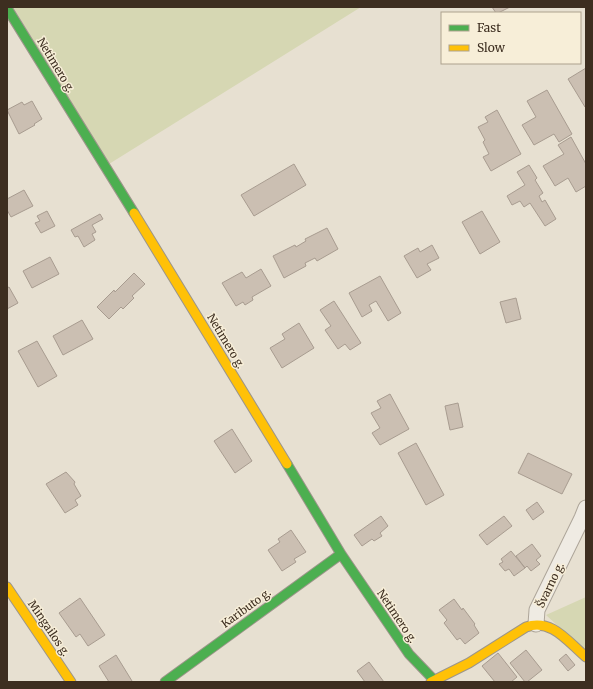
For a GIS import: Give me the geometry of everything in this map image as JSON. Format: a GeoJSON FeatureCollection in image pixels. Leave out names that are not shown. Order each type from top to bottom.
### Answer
{"type":"FeatureCollection","features":[{"type":"Feature","properties":{"kind":"street","name":"Netimero g."},"geometry":{"type":"LineString","coordinates":[[7,8],[214,344],[341,554],[409,654],[439,680]]}},
{"type":"Feature","properties":{"kind":"street","name":"Švarno g."},"geometry":{"type":"LineString","coordinates":[[439,680],[526,628],[536,624],[537,610],[586,508]]}},
{"type":"Feature","properties":{"kind":"street","name":"Kaributo g."},"geometry":{"type":"LineString","coordinates":[[165,682],[341,554]]}},
{"type":"Feature","properties":{"kind":"street","name":"Mingailos g."},"geometry":{"type":"LineString","coordinates":[[7,587],[71,682]]}},
{"type":"Feature","properties":{"kind":"street"},"geometry":{"type":"LineString","coordinates":[[536,624],[545,625],[555,631],[586,658]]}},
{"type":"Feature","properties":{"kind":"green space"},"geometry":{"type":"Polygon","coordinates":[[[13,7],[361,7],[109,164],[13,7]]]}},
{"type":"Feature","properties":{"kind":"green space"},"geometry":{"type":"Polygon","coordinates":[[[586,597],[586,652],[546,615],[586,597]]]}},
{"type":"Feature","properties":{"kind":"building"},"geometry":{"type":"Polygon","coordinates":[[[492,7],[510,7],[500,12],[495,12],[492,7]]]}},
{"type":"Feature","properties":{"kind":"building"},"geometry":{"type":"Polygon","coordinates":[[[586,68],[586,107],[585,107],[568,79],[586,68]]]}},
{"type":"Feature","properties":{"kind":"building"},"geometry":{"type":"Polygon","coordinates":[[[547,90],[572,134],[559,142],[554,134],[534,145],[522,125],[536,117],[527,101],[547,90]]]}},
{"type":"Feature","properties":{"kind":"building"},"geometry":{"type":"Polygon","coordinates":[[[32,101],[42,119],[34,124],[35,125],[19,134],[7,110],[22,102],[24,105],[32,101]]]}},
{"type":"Feature","properties":{"kind":"building"},"geometry":{"type":"Polygon","coordinates":[[[497,110],[521,154],[491,171],[483,157],[489,154],[483,142],[485,140],[478,127],[488,122],[485,117],[497,110]]]}},
{"type":"Feature","properties":{"kind":"building"},"geometry":{"type":"Polygon","coordinates":[[[571,137],[586,164],[586,186],[576,192],[568,178],[555,186],[543,166],[564,154],[558,145],[571,137]]]}},
{"type":"Feature","properties":{"kind":"building"},"geometry":{"type":"Polygon","coordinates":[[[294,164],[306,185],[254,216],[241,195],[294,164]]]}},
{"type":"Feature","properties":{"kind":"building"},"geometry":{"type":"Polygon","coordinates":[[[529,165],[537,178],[535,180],[543,193],[539,196],[542,202],[545,200],[556,219],[545,226],[530,203],[524,207],[520,201],[512,205],[507,196],[525,185],[517,172],[529,165]]]}},
{"type":"Feature","properties":{"kind":"building"},"geometry":{"type":"Polygon","coordinates":[[[24,190],[33,206],[11,217],[7,210],[7,199],[24,190]]]}},
{"type":"Feature","properties":{"kind":"building"},"geometry":{"type":"Polygon","coordinates":[[[47,211],[55,226],[41,233],[35,223],[40,221],[37,216],[47,211]]]}},
{"type":"Feature","properties":{"kind":"building"},"geometry":{"type":"Polygon","coordinates":[[[482,211],[500,242],[480,254],[462,222],[482,211]]]}},
{"type":"Feature","properties":{"kind":"building"},"geometry":{"type":"Polygon","coordinates":[[[100,214],[103,219],[92,225],[96,232],[92,234],[95,240],[84,247],[78,236],[75,237],[71,230],[100,214]]]}},
{"type":"Feature","properties":{"kind":"building"},"geometry":{"type":"Polygon","coordinates":[[[327,228],[338,249],[317,261],[315,258],[305,263],[306,266],[284,278],[273,256],[295,245],[296,247],[306,241],[305,239],[327,228]]]}},
{"type":"Feature","properties":{"kind":"building"},"geometry":{"type":"Polygon","coordinates":[[[432,245],[439,258],[427,264],[431,270],[417,278],[404,256],[418,248],[420,252],[432,245]]]}},
{"type":"Feature","properties":{"kind":"building"},"geometry":{"type":"Polygon","coordinates":[[[50,257],[59,274],[32,288],[23,271],[50,257]]]}},
{"type":"Feature","properties":{"kind":"building"},"geometry":{"type":"Polygon","coordinates":[[[261,269],[271,286],[252,297],[253,300],[245,305],[243,302],[236,306],[222,283],[242,272],[246,278],[261,269]]]}},
{"type":"Feature","properties":{"kind":"building"},"geometry":{"type":"Polygon","coordinates":[[[134,273],[145,284],[132,296],[134,298],[123,309],[121,307],[109,319],[97,307],[134,273]]]}},
{"type":"Feature","properties":{"kind":"building"},"geometry":{"type":"Polygon","coordinates":[[[380,276],[401,313],[388,321],[376,301],[369,305],[372,311],[362,317],[349,293],[380,276]]]}},
{"type":"Feature","properties":{"kind":"building"},"geometry":{"type":"Polygon","coordinates":[[[9,287],[18,303],[7,309],[7,288],[9,287]]]}},
{"type":"Feature","properties":{"kind":"building"},"geometry":{"type":"Polygon","coordinates":[[[516,298],[521,319],[506,323],[500,302],[516,298]]]}},
{"type":"Feature","properties":{"kind":"building"},"geometry":{"type":"Polygon","coordinates":[[[334,301],[361,343],[350,350],[345,344],[338,349],[325,330],[331,326],[320,310],[334,301]]]}},
{"type":"Feature","properties":{"kind":"building"},"geometry":{"type":"Polygon","coordinates":[[[82,320],[93,339],[63,355],[53,336],[82,320]]]}},
{"type":"Feature","properties":{"kind":"building"},"geometry":{"type":"Polygon","coordinates":[[[299,323],[314,348],[282,368],[270,348],[285,339],[282,334],[299,323]]]}},
{"type":"Feature","properties":{"kind":"building"},"geometry":{"type":"Polygon","coordinates":[[[37,341],[57,376],[38,387],[18,351],[37,341]]]}},
{"type":"Feature","properties":{"kind":"building"},"geometry":{"type":"Polygon","coordinates":[[[390,394],[409,429],[380,445],[372,433],[380,428],[371,413],[381,408],[377,401],[390,394]]]}},
{"type":"Feature","properties":{"kind":"building"},"geometry":{"type":"Polygon","coordinates":[[[458,403],[463,427],[450,430],[445,406],[458,403]]]}},
{"type":"Feature","properties":{"kind":"building"},"geometry":{"type":"Polygon","coordinates":[[[232,429],[252,461],[235,473],[214,441],[232,429]]]}},
{"type":"Feature","properties":{"kind":"building"},"geometry":{"type":"Polygon","coordinates":[[[416,443],[444,495],[426,505],[398,453],[416,443]]]}},
{"type":"Feature","properties":{"kind":"building"},"geometry":{"type":"Polygon","coordinates":[[[528,453],[572,474],[562,494],[518,473],[528,453]]]}},
{"type":"Feature","properties":{"kind":"building"},"geometry":{"type":"Polygon","coordinates":[[[66,472],[75,482],[74,484],[81,496],[75,500],[78,505],[65,513],[46,484],[66,472]]]}},
{"type":"Feature","properties":{"kind":"building"},"geometry":{"type":"Polygon","coordinates":[[[537,502],[544,512],[533,520],[526,510],[537,502]]]}},
{"type":"Feature","properties":{"kind":"building"},"geometry":{"type":"Polygon","coordinates":[[[381,516],[388,526],[380,533],[382,536],[374,541],[372,539],[362,546],[354,535],[381,516]]]}},
{"type":"Feature","properties":{"kind":"building"},"geometry":{"type":"Polygon","coordinates":[[[504,516],[512,526],[487,545],[479,535],[504,516]]]}},
{"type":"Feature","properties":{"kind":"building"},"geometry":{"type":"Polygon","coordinates":[[[291,530],[306,552],[294,559],[296,562],[282,571],[268,550],[280,542],[278,539],[291,530]]]}},
{"type":"Feature","properties":{"kind":"building"},"geometry":{"type":"Polygon","coordinates":[[[532,544],[541,556],[536,560],[540,564],[531,571],[527,566],[525,568],[516,556],[532,544]]]}},
{"type":"Feature","properties":{"kind":"building"},"geometry":{"type":"Polygon","coordinates":[[[511,551],[525,568],[514,576],[509,569],[505,571],[499,564],[503,562],[501,559],[511,551]]]}},
{"type":"Feature","properties":{"kind":"building"},"geometry":{"type":"Polygon","coordinates":[[[80,598],[105,635],[88,646],[80,634],[76,637],[59,613],[80,598]]]}},
{"type":"Feature","properties":{"kind":"building"},"geometry":{"type":"Polygon","coordinates":[[[454,599],[475,624],[474,625],[479,633],[465,644],[460,638],[457,640],[444,623],[447,620],[439,610],[454,599]]]}},
{"type":"Feature","properties":{"kind":"building"},"geometry":{"type":"Polygon","coordinates":[[[526,650],[542,670],[525,682],[510,663],[526,650]]]}},
{"type":"Feature","properties":{"kind":"building"},"geometry":{"type":"Polygon","coordinates":[[[498,653],[517,677],[511,682],[495,682],[482,666],[498,653]]]}},
{"type":"Feature","properties":{"kind":"building"},"geometry":{"type":"Polygon","coordinates":[[[566,654],[575,665],[568,671],[559,660],[566,654]]]}},
{"type":"Feature","properties":{"kind":"building"},"geometry":{"type":"Polygon","coordinates":[[[116,655],[132,681],[109,682],[99,666],[116,655]]]}},
{"type":"Feature","properties":{"kind":"building"},"geometry":{"type":"Polygon","coordinates":[[[369,662],[384,682],[365,682],[357,671],[369,662]]]}},
{"type":"Feature","properties":{"kind":"traffic: fast"},"geometry":{"type":"LineString","coordinates":[[7,8],[134,213]]}},
{"type":"Feature","properties":{"kind":"traffic: fast"},"geometry":{"type":"LineString","coordinates":[[287,464],[341,554],[409,654],[434,680]]}},
{"type":"Feature","properties":{"kind":"traffic: fast"},"geometry":{"type":"LineString","coordinates":[[165,682],[341,554]]}},
{"type":"Feature","properties":{"kind":"traffic: slow"},"geometry":{"type":"LineString","coordinates":[[134,213],[287,464]]}},
{"type":"Feature","properties":{"kind":"traffic: slow"},"geometry":{"type":"LineString","coordinates":[[7,587],[71,682]]}},
{"type":"Feature","properties":{"kind":"traffic: slow"},"geometry":{"type":"LineString","coordinates":[[431,682],[469,663],[526,627],[535,625],[544,626],[559,633],[586,657]]}}]}
